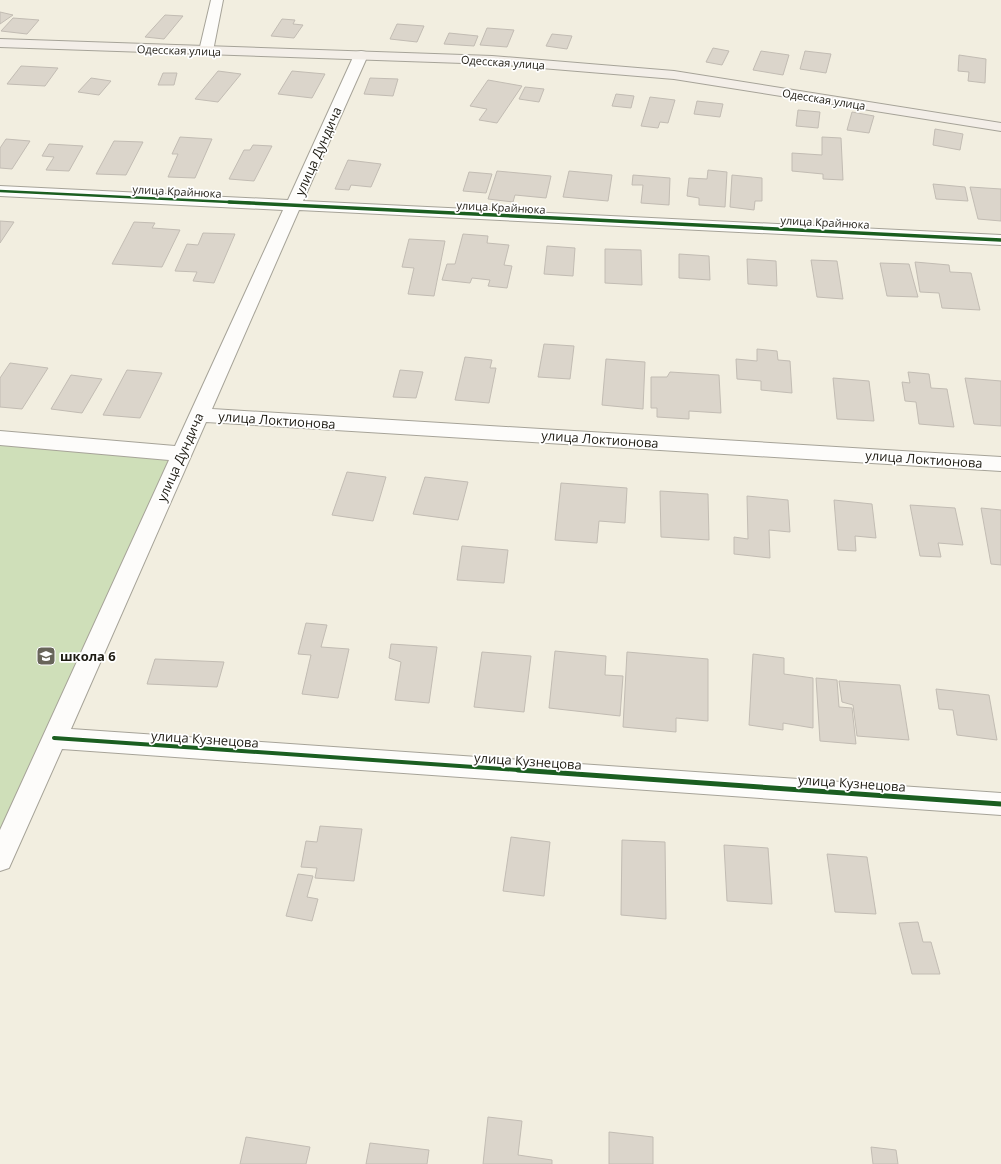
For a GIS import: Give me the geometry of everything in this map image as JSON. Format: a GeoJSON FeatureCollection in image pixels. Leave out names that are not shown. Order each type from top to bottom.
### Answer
{"type":"FeatureCollection","features":[{"type":"Feature","properties":{"kind":"main road","name":"Одесская улица"},"geometry":{"type":"LineString","coordinates":[[0,43],[492,60],[674,76],[1001,126]]}},
{"type":"Feature","properties":{"kind":"street"},"geometry":{"type":"LineString","coordinates":[[206,51],[217,0]]}},
{"type":"Feature","properties":{"kind":"street","name":"улица Дундича"},"geometry":{"type":"LineString","coordinates":[[0,859],[361,56]]}},
{"type":"Feature","properties":{"kind":"street","name":"улица Крайнюка"},"geometry":{"type":"LineString","coordinates":[[0,191],[1001,240]]}},
{"type":"Feature","properties":{"kind":"street","name":"улица Локтионова"},"geometry":{"type":"LineString","coordinates":[[199,415],[1001,464]]}},
{"type":"Feature","properties":{"kind":"street"},"geometry":{"type":"LineString","coordinates":[[0,438],[182,454]]}},
{"type":"Feature","properties":{"kind":"street","name":"улица Кузнецова"},"geometry":{"type":"LineString","coordinates":[[54,738],[1001,804]]}},
{"type":"Feature","properties":{"kind":"green space","name":"школа 6"},"geometry":{"type":"Polygon","coordinates":[[[0,438],[182,454],[0,858],[0,438]]]}},
{"type":"Feature","properties":{"kind":"building"},"geometry":{"type":"Polygon","coordinates":[[[0,12],[13,15],[0,24],[0,12]]]}},
{"type":"Feature","properties":{"kind":"building"},"geometry":{"type":"Polygon","coordinates":[[[165,15],[183,16],[164,39],[145,37],[165,15]]]}},
{"type":"Feature","properties":{"kind":"building"},"geometry":{"type":"Polygon","coordinates":[[[13,18],[39,20],[27,34],[1,31],[13,18]]]}},
{"type":"Feature","properties":{"kind":"building"},"geometry":{"type":"Polygon","coordinates":[[[282,19],[295,20],[293,24],[303,25],[294,38],[271,36],[282,19]]]}},
{"type":"Feature","properties":{"kind":"building"},"geometry":{"type":"Polygon","coordinates":[[[397,24],[424,26],[417,42],[390,39],[397,24]]]}},
{"type":"Feature","properties":{"kind":"building"},"geometry":{"type":"Polygon","coordinates":[[[487,28],[514,30],[507,47],[480,45],[487,28]]]}},
{"type":"Feature","properties":{"kind":"building"},"geometry":{"type":"Polygon","coordinates":[[[449,33],[478,36],[474,46],[444,44],[449,33]]]}},
{"type":"Feature","properties":{"kind":"building"},"geometry":{"type":"Polygon","coordinates":[[[552,34],[572,36],[567,49],[546,46],[552,34]]]}},
{"type":"Feature","properties":{"kind":"building"},"geometry":{"type":"Polygon","coordinates":[[[713,48],[729,51],[722,65],[706,62],[713,48]]]}},
{"type":"Feature","properties":{"kind":"building"},"geometry":{"type":"Polygon","coordinates":[[[761,51],[789,55],[783,75],[753,70],[761,51]]]}},
{"type":"Feature","properties":{"kind":"building"},"geometry":{"type":"Polygon","coordinates":[[[805,51],[831,54],[826,73],[800,69],[805,51]]]}},
{"type":"Feature","properties":{"kind":"building"},"geometry":{"type":"Polygon","coordinates":[[[959,55],[986,59],[985,83],[968,81],[969,72],[958,71],[959,55]]]}},
{"type":"Feature","properties":{"kind":"building"},"geometry":{"type":"Polygon","coordinates":[[[21,66],[58,68],[45,86],[7,84],[21,66]]]}},
{"type":"Feature","properties":{"kind":"building"},"geometry":{"type":"Polygon","coordinates":[[[218,71],[241,74],[218,102],[195,99],[218,71]]]}},
{"type":"Feature","properties":{"kind":"building"},"geometry":{"type":"Polygon","coordinates":[[[292,71],[325,74],[312,98],[278,94],[292,71]]]}},
{"type":"Feature","properties":{"kind":"building"},"geometry":{"type":"Polygon","coordinates":[[[163,73],[177,73],[174,85],[158,85],[163,73]]]}},
{"type":"Feature","properties":{"kind":"building"},"geometry":{"type":"Polygon","coordinates":[[[91,78],[111,81],[99,95],[78,92],[91,78]]]}},
{"type":"Feature","properties":{"kind":"building"},"geometry":{"type":"Polygon","coordinates":[[[370,78],[398,79],[393,96],[364,94],[370,78]]]}},
{"type":"Feature","properties":{"kind":"building"},"geometry":{"type":"Polygon","coordinates":[[[488,80],[522,86],[497,123],[479,120],[487,109],[470,106],[488,80]]]}},
{"type":"Feature","properties":{"kind":"building"},"geometry":{"type":"Polygon","coordinates":[[[525,87],[544,89],[539,102],[519,99],[525,87]]]}},
{"type":"Feature","properties":{"kind":"building"},"geometry":{"type":"Polygon","coordinates":[[[616,94],[634,96],[631,108],[612,106],[616,94]]]}},
{"type":"Feature","properties":{"kind":"building"},"geometry":{"type":"Polygon","coordinates":[[[650,97],[675,100],[668,123],[660,122],[658,128],[641,126],[650,97]]]}},
{"type":"Feature","properties":{"kind":"building"},"geometry":{"type":"Polygon","coordinates":[[[697,101],[723,104],[720,117],[694,114],[697,101]]]}},
{"type":"Feature","properties":{"kind":"building"},"geometry":{"type":"Polygon","coordinates":[[[798,110],[820,112],[818,128],[796,126],[798,110]]]}},
{"type":"Feature","properties":{"kind":"building"},"geometry":{"type":"Polygon","coordinates":[[[852,112],[874,116],[869,133],[847,130],[852,112]]]}},
{"type":"Feature","properties":{"kind":"building"},"geometry":{"type":"Polygon","coordinates":[[[935,129],[963,134],[960,150],[933,145],[935,129]]]}},
{"type":"Feature","properties":{"kind":"building"},"geometry":{"type":"Polygon","coordinates":[[[180,137],[212,139],[195,178],[168,177],[178,154],[172,154],[180,137]]]}},
{"type":"Feature","properties":{"kind":"building"},"geometry":{"type":"Polygon","coordinates":[[[822,137],[841,138],[843,180],[823,179],[823,174],[792,171],[792,153],[822,155],[822,137]]]}},
{"type":"Feature","properties":{"kind":"building"},"geometry":{"type":"Polygon","coordinates":[[[6,139],[30,141],[12,169],[0,168],[0,148],[6,139]]]}},
{"type":"Feature","properties":{"kind":"building"},"geometry":{"type":"Polygon","coordinates":[[[114,141],[143,142],[126,175],[96,174],[114,141]]]}},
{"type":"Feature","properties":{"kind":"building"},"geometry":{"type":"Polygon","coordinates":[[[49,144],[83,146],[69,171],[46,170],[54,157],[42,156],[49,144]]]}},
{"type":"Feature","properties":{"kind":"building"},"geometry":{"type":"Polygon","coordinates":[[[253,145],[272,146],[254,181],[229,179],[244,150],[250,150],[253,145]]]}},
{"type":"Feature","properties":{"kind":"building"},"geometry":{"type":"Polygon","coordinates":[[[348,160],[381,164],[371,187],[351,185],[349,190],[335,189],[348,160]]]}},
{"type":"Feature","properties":{"kind":"building"},"geometry":{"type":"Polygon","coordinates":[[[708,170],[727,172],[725,207],[699,205],[699,198],[687,196],[689,178],[707,179],[708,170]]]}},
{"type":"Feature","properties":{"kind":"building"},"geometry":{"type":"Polygon","coordinates":[[[497,171],[551,176],[546,198],[515,195],[513,202],[488,199],[497,171]]]}},
{"type":"Feature","properties":{"kind":"building"},"geometry":{"type":"Polygon","coordinates":[[[569,171],[612,175],[608,201],[563,197],[569,171]]]}},
{"type":"Feature","properties":{"kind":"building"},"geometry":{"type":"Polygon","coordinates":[[[469,172],[492,174],[486,193],[463,191],[469,172]]]}},
{"type":"Feature","properties":{"kind":"building"},"geometry":{"type":"Polygon","coordinates":[[[633,175],[670,178],[669,205],[641,203],[643,185],[632,185],[633,175]]]}},
{"type":"Feature","properties":{"kind":"building"},"geometry":{"type":"Polygon","coordinates":[[[732,175],[762,178],[762,201],[755,201],[754,210],[730,207],[732,175]]]}},
{"type":"Feature","properties":{"kind":"building"},"geometry":{"type":"Polygon","coordinates":[[[933,184],[965,187],[968,201],[936,199],[933,184]]]}},
{"type":"Feature","properties":{"kind":"building"},"geometry":{"type":"Polygon","coordinates":[[[970,187],[1001,189],[1001,221],[978,219],[970,187]]]}},
{"type":"Feature","properties":{"kind":"building"},"geometry":{"type":"Polygon","coordinates":[[[0,221],[14,222],[0,243],[0,221]]]}},
{"type":"Feature","properties":{"kind":"building"},"geometry":{"type":"Polygon","coordinates":[[[134,222],[155,223],[152,228],[180,230],[162,267],[112,264],[134,222]]]}},
{"type":"Feature","properties":{"kind":"building"},"geometry":{"type":"Polygon","coordinates":[[[203,233],[235,234],[214,283],[193,281],[197,272],[175,271],[187,244],[198,245],[203,233]]]}},
{"type":"Feature","properties":{"kind":"building"},"geometry":{"type":"Polygon","coordinates":[[[463,234],[488,236],[487,243],[509,245],[504,265],[512,266],[507,288],[488,286],[490,280],[472,278],[470,283],[442,280],[447,264],[455,264],[463,234]]]}},
{"type":"Feature","properties":{"kind":"building"},"geometry":{"type":"Polygon","coordinates":[[[409,239],[445,241],[434,296],[408,294],[414,268],[402,267],[409,239]]]}},
{"type":"Feature","properties":{"kind":"building"},"geometry":{"type":"Polygon","coordinates":[[[547,246],[575,248],[573,276],[544,274],[547,246]]]}},
{"type":"Feature","properties":{"kind":"building"},"geometry":{"type":"Polygon","coordinates":[[[605,249],[641,250],[642,285],[605,283],[605,249]]]}},
{"type":"Feature","properties":{"kind":"building"},"geometry":{"type":"Polygon","coordinates":[[[679,254],[709,256],[710,280],[679,278],[679,254]]]}},
{"type":"Feature","properties":{"kind":"building"},"geometry":{"type":"Polygon","coordinates":[[[747,259],[776,261],[777,286],[748,284],[747,259]]]}},
{"type":"Feature","properties":{"kind":"building"},"geometry":{"type":"Polygon","coordinates":[[[811,260],[837,261],[843,299],[817,297],[811,260]]]}},
{"type":"Feature","properties":{"kind":"building"},"geometry":{"type":"Polygon","coordinates":[[[915,262],[949,265],[950,272],[971,273],[980,310],[942,308],[939,293],[920,292],[915,262]]]}},
{"type":"Feature","properties":{"kind":"building"},"geometry":{"type":"Polygon","coordinates":[[[880,263],[909,264],[918,297],[887,296],[880,263]]]}},
{"type":"Feature","properties":{"kind":"building"},"geometry":{"type":"Polygon","coordinates":[[[544,344],[574,346],[570,379],[538,377],[544,344]]]}},
{"type":"Feature","properties":{"kind":"building"},"geometry":{"type":"Polygon","coordinates":[[[757,349],[777,351],[778,360],[790,361],[792,393],[761,390],[761,381],[737,379],[736,359],[757,361],[757,349]]]}},
{"type":"Feature","properties":{"kind":"building"},"geometry":{"type":"Polygon","coordinates":[[[465,357],[492,360],[490,368],[496,368],[489,403],[455,400],[465,357]]]}},
{"type":"Feature","properties":{"kind":"building"},"geometry":{"type":"Polygon","coordinates":[[[606,359],[645,362],[643,409],[602,405],[606,359]]]}},
{"type":"Feature","properties":{"kind":"building"},"geometry":{"type":"Polygon","coordinates":[[[10,363],[48,368],[22,409],[0,407],[0,378],[10,363]]]}},
{"type":"Feature","properties":{"kind":"building"},"geometry":{"type":"Polygon","coordinates":[[[127,370],[162,373],[140,418],[103,415],[127,370]]]}},
{"type":"Feature","properties":{"kind":"building"},"geometry":{"type":"Polygon","coordinates":[[[400,370],[423,372],[416,398],[393,397],[400,370]]]}},
{"type":"Feature","properties":{"kind":"building"},"geometry":{"type":"Polygon","coordinates":[[[670,372],[719,375],[721,413],[689,411],[689,419],[657,417],[657,408],[651,408],[651,377],[667,377],[670,372]]]}},
{"type":"Feature","properties":{"kind":"building"},"geometry":{"type":"Polygon","coordinates":[[[908,372],[929,374],[931,388],[947,389],[954,427],[919,424],[916,402],[905,401],[902,382],[910,383],[908,372]]]}},
{"type":"Feature","properties":{"kind":"building"},"geometry":{"type":"Polygon","coordinates":[[[71,375],[102,379],[82,413],[51,409],[71,375]]]}},
{"type":"Feature","properties":{"kind":"building"},"geometry":{"type":"Polygon","coordinates":[[[833,378],[869,381],[874,421],[837,419],[833,378]]]}},
{"type":"Feature","properties":{"kind":"building"},"geometry":{"type":"Polygon","coordinates":[[[965,378],[1001,381],[1001,426],[974,424],[965,378]]]}},
{"type":"Feature","properties":{"kind":"building"},"geometry":{"type":"Polygon","coordinates":[[[347,472],[386,477],[373,521],[332,515],[347,472]]]}},
{"type":"Feature","properties":{"kind":"building"},"geometry":{"type":"Polygon","coordinates":[[[425,477],[468,482],[458,520],[413,514],[425,477]]]}},
{"type":"Feature","properties":{"kind":"building"},"geometry":{"type":"Polygon","coordinates":[[[561,483],[627,488],[625,523],[599,521],[597,543],[555,540],[561,483]]]}},
{"type":"Feature","properties":{"kind":"building"},"geometry":{"type":"Polygon","coordinates":[[[660,491],[708,494],[709,540],[661,537],[660,491]]]}},
{"type":"Feature","properties":{"kind":"building"},"geometry":{"type":"Polygon","coordinates":[[[747,496],[788,500],[790,532],[769,530],[770,558],[734,554],[734,537],[748,539],[747,496]]]}},
{"type":"Feature","properties":{"kind":"building"},"geometry":{"type":"Polygon","coordinates":[[[834,500],[872,504],[876,538],[855,536],[856,551],[838,550],[834,500]]]}},
{"type":"Feature","properties":{"kind":"building"},"geometry":{"type":"Polygon","coordinates":[[[910,505],[955,508],[963,545],[938,543],[941,557],[920,556],[910,505]]]}},
{"type":"Feature","properties":{"kind":"building"},"geometry":{"type":"Polygon","coordinates":[[[981,508],[1001,510],[1001,565],[991,564],[981,508]]]}},
{"type":"Feature","properties":{"kind":"building"},"geometry":{"type":"Polygon","coordinates":[[[462,546],[508,550],[504,583],[457,580],[462,546]]]}},
{"type":"Feature","properties":{"kind":"building"},"geometry":{"type":"Polygon","coordinates":[[[306,623],[327,625],[321,647],[349,649],[338,698],[302,694],[311,655],[298,654],[306,623]]]}},
{"type":"Feature","properties":{"kind":"building"},"geometry":{"type":"Polygon","coordinates":[[[391,644],[437,647],[429,703],[395,700],[401,662],[389,658],[391,644]]]}},
{"type":"Feature","properties":{"kind":"building"},"geometry":{"type":"Polygon","coordinates":[[[555,651],[606,656],[605,675],[623,676],[620,716],[549,708],[555,651]]]}},
{"type":"Feature","properties":{"kind":"building"},"geometry":{"type":"Polygon","coordinates":[[[482,652],[531,656],[524,712],[474,707],[482,652]]]}},
{"type":"Feature","properties":{"kind":"building"},"geometry":{"type":"Polygon","coordinates":[[[627,652],[708,659],[708,721],[676,718],[676,732],[623,727],[627,652]]]}},
{"type":"Feature","properties":{"kind":"building"},"geometry":{"type":"Polygon","coordinates":[[[753,654],[784,658],[784,674],[813,678],[813,728],[783,723],[783,730],[749,725],[753,654]]]}},
{"type":"Feature","properties":{"kind":"building"},"geometry":{"type":"Polygon","coordinates":[[[155,659],[224,662],[217,687],[147,684],[155,659]]]}},
{"type":"Feature","properties":{"kind":"building"},"geometry":{"type":"Polygon","coordinates":[[[816,678],[837,680],[839,707],[852,708],[856,744],[820,741],[816,678]]]}},
{"type":"Feature","properties":{"kind":"building"},"geometry":{"type":"Polygon","coordinates":[[[839,681],[900,685],[909,740],[857,736],[853,705],[842,702],[839,681]]]}},
{"type":"Feature","properties":{"kind":"building"},"geometry":{"type":"Polygon","coordinates":[[[936,689],[989,695],[997,740],[957,735],[953,710],[939,709],[936,689]]]}},
{"type":"Feature","properties":{"kind":"building"},"geometry":{"type":"Polygon","coordinates":[[[320,826],[362,829],[354,881],[315,878],[317,868],[301,867],[306,841],[317,842],[320,826]]]}},
{"type":"Feature","properties":{"kind":"building"},"geometry":{"type":"Polygon","coordinates":[[[511,837],[550,842],[544,896],[503,891],[511,837]]]}},
{"type":"Feature","properties":{"kind":"building"},"geometry":{"type":"Polygon","coordinates":[[[622,840],[665,842],[666,919],[621,915],[622,840]]]}},
{"type":"Feature","properties":{"kind":"building"},"geometry":{"type":"Polygon","coordinates":[[[724,845],[768,848],[772,904],[727,901],[724,845]]]}},
{"type":"Feature","properties":{"kind":"building"},"geometry":{"type":"Polygon","coordinates":[[[827,854],[867,857],[876,914],[835,912],[827,854]]]}},
{"type":"Feature","properties":{"kind":"building"},"geometry":{"type":"Polygon","coordinates":[[[298,874],[313,876],[307,897],[318,899],[312,921],[286,916],[298,874]]]}},
{"type":"Feature","properties":{"kind":"building"},"geometry":{"type":"Polygon","coordinates":[[[918,922],[923,942],[931,942],[940,974],[912,974],[899,923],[918,922]]]}},
{"type":"Feature","properties":{"kind":"building"},"geometry":{"type":"Polygon","coordinates":[[[488,1117],[522,1121],[518,1155],[552,1160],[552,1164],[483,1164],[488,1117]]]}},
{"type":"Feature","properties":{"kind":"building"},"geometry":{"type":"Polygon","coordinates":[[[609,1132],[653,1137],[653,1164],[609,1164],[609,1132]]]}},
{"type":"Feature","properties":{"kind":"building"},"geometry":{"type":"Polygon","coordinates":[[[246,1137],[310,1147],[306,1164],[240,1164],[246,1137]]]}},
{"type":"Feature","properties":{"kind":"building"},"geometry":{"type":"Polygon","coordinates":[[[370,1143],[429,1150],[427,1164],[366,1164],[370,1143]]]}},
{"type":"Feature","properties":{"kind":"building"},"geometry":{"type":"Polygon","coordinates":[[[871,1147],[896,1150],[898,1164],[873,1164],[871,1147]]]}},
{"type":"Feature","properties":{"kind":"cycle path"},"geometry":{"type":"LineString","coordinates":[[0,191],[1001,240]]}},
{"type":"Feature","properties":{"kind":"cycle path"},"geometry":{"type":"LineString","coordinates":[[54,738],[1001,804]]}},
{"type":"Feature","properties":{"kind":"place","name":"школа 6"},"geometry":{"type":"Point","coordinates":[46,656]}}]}
